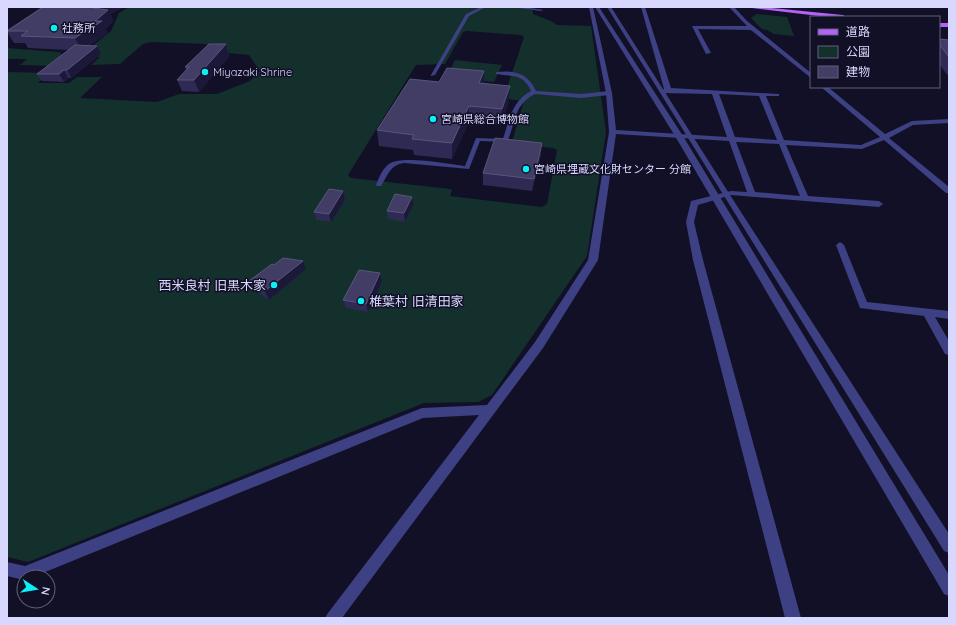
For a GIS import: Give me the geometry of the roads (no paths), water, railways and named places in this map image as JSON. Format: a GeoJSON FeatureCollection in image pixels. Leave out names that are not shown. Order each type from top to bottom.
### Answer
{"type":"FeatureCollection","features":[{"type":"Feature","properties":{"kind":"main road"},"geometry":{"type":"LineString","coordinates":[[746,7],[834,16]]}},
{"type":"Feature","properties":{"kind":"street"},"geometry":{"type":"LineString","coordinates":[[333,618],[540,345],[593,260],[613,132],[609,93],[591,7]]}},
{"type":"Feature","properties":{"kind":"street"},"geometry":{"type":"LineString","coordinates":[[597,7],[679,136],[720,196],[949,546]]}},
{"type":"Feature","properties":{"kind":"street"},"geometry":{"type":"LineString","coordinates":[[609,7],[665,90],[720,196],[949,588]]}},
{"type":"Feature","properties":{"kind":"street"},"geometry":{"type":"LineString","coordinates":[[643,7],[665,90]]}},
{"type":"Feature","properties":{"kind":"street"},"geometry":{"type":"LineString","coordinates":[[731,7],[752,28],[810,75]]}},
{"type":"Feature","properties":{"kind":"street"},"geometry":{"type":"LineString","coordinates":[[708,53],[694,27],[752,28]]}},
{"type":"Feature","properties":{"kind":"street"},"geometry":{"type":"LineString","coordinates":[[825,88],[949,190]]}},
{"type":"Feature","properties":{"kind":"street"},"geometry":{"type":"LineString","coordinates":[[665,90],[777,95]]}},
{"type":"Feature","properties":{"kind":"street"},"geometry":{"type":"LineString","coordinates":[[715,92],[750,193]]}},
{"type":"Feature","properties":{"kind":"street"},"geometry":{"type":"LineString","coordinates":[[762,95],[805,199]]}},
{"type":"Feature","properties":{"kind":"street"},"geometry":{"type":"LineString","coordinates":[[613,132],[862,147],[912,123],[949,121]]}},
{"type":"Feature","properties":{"kind":"street"},"geometry":{"type":"LineString","coordinates":[[793,618],[693,244],[690,222],[694,203],[731,193],[750,193],[805,199],[879,204]]}},
{"type":"Feature","properties":{"kind":"street"},"geometry":{"type":"LineString","coordinates":[[840,245],[863,305],[949,315]]}},
{"type":"Feature","properties":{"kind":"street"},"geometry":{"type":"LineString","coordinates":[[927,312],[949,351]]}},
{"type":"Feature","properties":{"kind":"street"},"geometry":{"type":"LineString","coordinates":[[7,569],[25,573],[422,413],[491,410]]}},
{"type":"Feature","properties":{"kind":"lane"},"geometry":{"type":"LineString","coordinates":[[433,76],[467,15],[484,7]]}},
{"type":"Feature","properties":{"kind":"lane"},"geometry":{"type":"LineString","coordinates":[[513,7],[541,10]]}},
{"type":"Feature","properties":{"kind":"lane"},"geometry":{"type":"LineString","coordinates":[[455,36],[462,37]]}},
{"type":"Feature","properties":{"kind":"lane"},"geometry":{"type":"LineString","coordinates":[[445,53],[453,54]]}},
{"type":"Feature","properties":{"kind":"lane"},"geometry":{"type":"LineString","coordinates":[[498,73],[520,75],[524,77],[531,84],[534,92]]}},
{"type":"Feature","properties":{"kind":"lane"},"geometry":{"type":"LineString","coordinates":[[378,185],[388,167],[395,162],[404,161],[467,168],[478,138],[505,141],[518,103],[526,95],[534,92],[581,96],[609,93]]}},
{"type":"Feature","properties":{"kind":"place","name":"社務所"},"geometry":{"type":"Point","coordinates":[54,28]}},
{"type":"Feature","properties":{"kind":"place","name":"Miyazaki Shrine"},"geometry":{"type":"Point","coordinates":[205,72]}},
{"type":"Feature","properties":{"kind":"place","name":"宮崎県総合博物館"},"geometry":{"type":"Point","coordinates":[433,119]}},
{"type":"Feature","properties":{"kind":"place","name":"宮崎県埋蔵文化財センター 分館"},"geometry":{"type":"Point","coordinates":[526,169]}},
{"type":"Feature","properties":{"kind":"place","name":"西米良村 旧黒木家"},"geometry":{"type":"Point","coordinates":[274,285]}},
{"type":"Feature","properties":{"kind":"place","name":"椎葉村 旧清田家"},"geometry":{"type":"Point","coordinates":[361,301]}}]}
